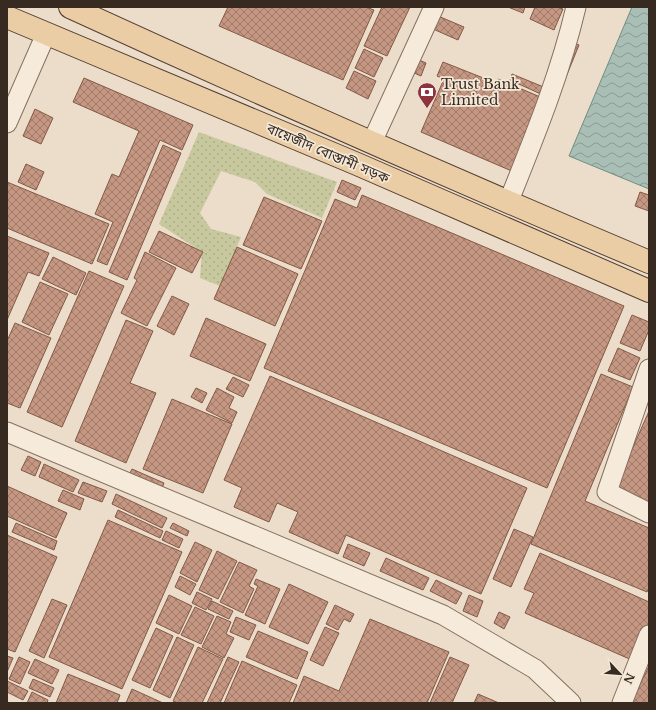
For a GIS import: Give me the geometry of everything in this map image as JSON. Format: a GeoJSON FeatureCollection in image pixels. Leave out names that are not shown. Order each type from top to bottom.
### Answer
{"type":"FeatureCollection","features":[{"type":"Feature","properties":{"kind":"main road","name":"বায়েজীদ বোস্তামী সড়ক"},"geometry":{"type":"LineString","coordinates":[[70,7],[255,92],[372,142],[508,203],[649,262]]}},
{"type":"Feature","properties":{"kind":"main road","name":"বায়েজীদ বোস্তামী সড়ক"},"geometry":{"type":"LineString","coordinates":[[7,17],[349,161],[649,291]]}},
{"type":"Feature","properties":{"kind":"street"},"geometry":{"type":"LineString","coordinates":[[372,142],[434,7]]}},
{"type":"Feature","properties":{"kind":"street"},"geometry":{"type":"LineString","coordinates":[[508,203],[548,103],[570,33],[576,7]]}},
{"type":"Feature","properties":{"kind":"street"},"geometry":{"type":"LineString","coordinates":[[7,123],[46,34]]}},
{"type":"Feature","properties":{"kind":"street"},"geometry":{"type":"LineString","coordinates":[[649,369],[606,492],[649,513]]}},
{"type":"Feature","properties":{"kind":"street"},"geometry":{"type":"LineString","coordinates":[[7,432],[443,615],[534,670],[571,703]]}},
{"type":"Feature","properties":{"kind":"street"},"geometry":{"type":"LineString","coordinates":[[622,703],[649,635]]}},
{"type":"Feature","properties":{"kind":"green space"},"geometry":{"type":"Polygon","coordinates":[[[199,132],[337,182],[322,218],[267,194],[255,182],[221,171],[200,213],[211,229],[241,237],[220,286],[200,278],[202,252],[159,224],[199,132]]]}},
{"type":"Feature","properties":{"kind":"water"},"geometry":{"type":"Polygon","coordinates":[[[632,7],[649,8],[649,189],[569,156],[632,7]]]}},
{"type":"Feature","properties":{"kind":"building"},"geometry":{"type":"Polygon","coordinates":[[[228,7],[366,7],[374,10],[343,80],[219,26],[228,7]]]}},
{"type":"Feature","properties":{"kind":"building"},"geometry":{"type":"Polygon","coordinates":[[[382,7],[410,7],[387,56],[364,46],[382,7]]]}},
{"type":"Feature","properties":{"kind":"building"},"geometry":{"type":"Polygon","coordinates":[[[508,7],[525,7],[523,13],[508,7]]]}},
{"type":"Feature","properties":{"kind":"building"},"geometry":{"type":"Polygon","coordinates":[[[535,7],[557,7],[563,9],[554,30],[530,19],[535,7]]]}},
{"type":"Feature","properties":{"kind":"building"},"geometry":{"type":"Polygon","coordinates":[[[438,16],[464,27],[458,40],[433,29],[438,16]]]}},
{"type":"Feature","properties":{"kind":"building"},"geometry":{"type":"Polygon","coordinates":[[[572,42],[579,45],[566,77],[560,75],[572,42]]]}},
{"type":"Feature","properties":{"kind":"building"},"geometry":{"type":"Polygon","coordinates":[[[364,49],[383,58],[374,77],[355,68],[364,49]]]}},
{"type":"Feature","properties":{"kind":"building"},"geometry":{"type":"Polygon","coordinates":[[[417,59],[426,63],[421,76],[412,72],[417,59]]]}},
{"type":"Feature","properties":{"kind":"building"},"geometry":{"type":"Polygon","coordinates":[[[443,62],[496,83],[498,79],[545,99],[514,172],[421,132],[444,79],[437,76],[443,62]]]}},
{"type":"Feature","properties":{"kind":"building"},"geometry":{"type":"Polygon","coordinates":[[[354,71],[376,81],[368,99],[346,88],[354,71]]]}},
{"type":"Feature","properties":{"kind":"building"},"geometry":{"type":"Polygon","coordinates":[[[512,74],[546,88],[543,95],[510,80],[512,74]]]}},
{"type":"Feature","properties":{"kind":"building"},"geometry":{"type":"Polygon","coordinates":[[[84,78],[193,125],[182,150],[160,140],[107,265],[97,261],[113,222],[95,214],[112,174],[119,177],[139,131],[73,102],[84,78]]]}},
{"type":"Feature","properties":{"kind":"building"},"geometry":{"type":"Polygon","coordinates":[[[35,109],[53,118],[41,144],[23,136],[35,109]]]}},
{"type":"Feature","properties":{"kind":"building"},"geometry":{"type":"Polygon","coordinates":[[[163,145],[181,153],[127,280],[109,272],[163,145]]]}},
{"type":"Feature","properties":{"kind":"building"},"geometry":{"type":"Polygon","coordinates":[[[26,164],[44,172],[36,190],[18,182],[26,164]]]}},
{"type":"Feature","properties":{"kind":"building"},"geometry":{"type":"Polygon","coordinates":[[[342,180],[361,188],[355,200],[337,192],[342,180]]]}},
{"type":"Feature","properties":{"kind":"building"},"geometry":{"type":"Polygon","coordinates":[[[7,182],[109,224],[92,264],[7,228],[7,182]]]}},
{"type":"Feature","properties":{"kind":"building"},"geometry":{"type":"Polygon","coordinates":[[[640,192],[649,195],[649,211],[635,206],[640,192]]]}},
{"type":"Feature","properties":{"kind":"building"},"geometry":{"type":"Polygon","coordinates":[[[362,195],[624,306],[547,488],[264,368],[335,199],[357,208],[362,195]]]}},
{"type":"Feature","properties":{"kind":"building"},"geometry":{"type":"Polygon","coordinates":[[[264,197],[322,221],[301,269],[243,245],[264,197]]]}},
{"type":"Feature","properties":{"kind":"building"},"geometry":{"type":"Polygon","coordinates":[[[159,231],[203,252],[192,273],[149,252],[159,231]]]}},
{"type":"Feature","properties":{"kind":"building"},"geometry":{"type":"Polygon","coordinates":[[[7,236],[49,253],[39,276],[28,272],[7,320],[7,236]]]}},
{"type":"Feature","properties":{"kind":"building"},"geometry":{"type":"Polygon","coordinates":[[[237,247],[298,274],[275,326],[214,299],[237,247]]]}},
{"type":"Feature","properties":{"kind":"building"},"geometry":{"type":"Polygon","coordinates":[[[145,252],[176,268],[147,326],[121,313],[137,280],[134,278],[145,252]]]}},
{"type":"Feature","properties":{"kind":"building"},"geometry":{"type":"Polygon","coordinates":[[[53,257],[86,273],[76,295],[42,279],[53,257]]]}},
{"type":"Feature","properties":{"kind":"building"},"geometry":{"type":"Polygon","coordinates":[[[89,271],[124,286],[62,427],[27,412],[89,271]]]}},
{"type":"Feature","properties":{"kind":"building"},"geometry":{"type":"Polygon","coordinates":[[[40,282],[68,294],[49,335],[22,322],[40,282]]]}},
{"type":"Feature","properties":{"kind":"building"},"geometry":{"type":"Polygon","coordinates":[[[172,296],[189,304],[174,335],[157,326],[172,296]]]}},
{"type":"Feature","properties":{"kind":"building"},"geometry":{"type":"Polygon","coordinates":[[[632,315],[649,322],[649,330],[640,351],[620,343],[632,315]]]}},
{"type":"Feature","properties":{"kind":"building"},"geometry":{"type":"Polygon","coordinates":[[[206,318],[266,344],[250,381],[190,356],[206,318]]]}},
{"type":"Feature","properties":{"kind":"building"},"geometry":{"type":"Polygon","coordinates":[[[126,320],[153,331],[130,383],[156,393],[126,463],[75,441],[126,320]]]}},
{"type":"Feature","properties":{"kind":"building"},"geometry":{"type":"Polygon","coordinates":[[[15,323],[51,338],[20,408],[7,403],[7,341],[15,323]]]}},
{"type":"Feature","properties":{"kind":"building"},"geometry":{"type":"Polygon","coordinates":[[[618,348],[640,358],[630,380],[608,371],[618,348]]]}},
{"type":"Feature","properties":{"kind":"building"},"geometry":{"type":"Polygon","coordinates":[[[601,374],[633,387],[585,501],[649,528],[649,587],[647,592],[531,544],[601,374]]]}},
{"type":"Feature","properties":{"kind":"building"},"geometry":{"type":"Polygon","coordinates":[[[270,376],[527,488],[481,594],[346,535],[338,554],[289,532],[298,512],[277,503],[269,522],[234,507],[242,488],[224,480],[270,376]]]}},
{"type":"Feature","properties":{"kind":"building"},"geometry":{"type":"Polygon","coordinates":[[[233,377],[249,385],[243,397],[226,389],[233,377]]]}},
{"type":"Feature","properties":{"kind":"building"},"geometry":{"type":"Polygon","coordinates":[[[196,388],[207,393],[202,403],[191,397],[196,388]]]}},
{"type":"Feature","properties":{"kind":"building"},"geometry":{"type":"Polygon","coordinates":[[[217,388],[234,397],[229,408],[237,412],[232,423],[206,410],[217,388]]]}},
{"type":"Feature","properties":{"kind":"building"},"geometry":{"type":"Polygon","coordinates":[[[172,399],[232,424],[203,493],[143,469],[172,399]]]}},
{"type":"Feature","properties":{"kind":"building"},"geometry":{"type":"Polygon","coordinates":[[[649,411],[649,503],[615,488],[649,411]]]}},
{"type":"Feature","properties":{"kind":"building"},"geometry":{"type":"Polygon","coordinates":[[[28,456],[41,462],[35,476],[21,470],[28,456]]]}},
{"type":"Feature","properties":{"kind":"building"},"geometry":{"type":"Polygon","coordinates":[[[44,464],[79,480],[73,492],[39,477],[44,464]]]}},
{"type":"Feature","properties":{"kind":"building"},"geometry":{"type":"Polygon","coordinates":[[[132,469],[164,483],[161,491],[128,477],[132,469]]]}},
{"type":"Feature","properties":{"kind":"building"},"geometry":{"type":"Polygon","coordinates":[[[83,482],[107,491],[102,502],[78,493],[83,482]]]}},
{"type":"Feature","properties":{"kind":"building"},"geometry":{"type":"Polygon","coordinates":[[[7,486],[67,513],[56,538],[7,516],[7,486]]]}},
{"type":"Feature","properties":{"kind":"building"},"geometry":{"type":"Polygon","coordinates":[[[63,490],[84,499],[80,510],[58,501],[63,490]]]}},
{"type":"Feature","properties":{"kind":"building"},"geometry":{"type":"Polygon","coordinates":[[[116,494],[167,518],[162,528],[112,504],[116,494]]]}},
{"type":"Feature","properties":{"kind":"building"},"geometry":{"type":"Polygon","coordinates":[[[118,510],[163,531],[160,538],[115,517],[118,510]]]}},
{"type":"Feature","properties":{"kind":"building"},"geometry":{"type":"Polygon","coordinates":[[[108,520],[182,552],[122,689],[49,657],[108,520]]]}},
{"type":"Feature","properties":{"kind":"building"},"geometry":{"type":"Polygon","coordinates":[[[16,523],[57,541],[54,550],[12,532],[16,523]]]}},
{"type":"Feature","properties":{"kind":"building"},"geometry":{"type":"Polygon","coordinates":[[[173,523],[189,531],[187,536],[170,528],[173,523]]]}},
{"type":"Feature","properties":{"kind":"building"},"geometry":{"type":"Polygon","coordinates":[[[514,529],[533,537],[511,587],[493,579],[514,529]]]}},
{"type":"Feature","properties":{"kind":"building"},"geometry":{"type":"Polygon","coordinates":[[[166,531],[183,539],[179,548],[162,540],[166,531]]]}},
{"type":"Feature","properties":{"kind":"building"},"geometry":{"type":"Polygon","coordinates":[[[7,535],[57,557],[15,652],[7,649],[7,535]]]}},
{"type":"Feature","properties":{"kind":"building"},"geometry":{"type":"Polygon","coordinates":[[[195,542],[212,550],[197,582],[180,573],[195,542]]]}},
{"type":"Feature","properties":{"kind":"building"},"geometry":{"type":"Polygon","coordinates":[[[348,544],[370,553],[364,566],[343,557],[348,544]]]}},
{"type":"Feature","properties":{"kind":"building"},"geometry":{"type":"Polygon","coordinates":[[[217,551],[237,561],[218,599],[199,590],[217,551]]]}},
{"type":"Feature","properties":{"kind":"building"},"geometry":{"type":"Polygon","coordinates":[[[540,553],[649,602],[649,627],[634,661],[525,613],[534,593],[524,589],[540,553]]]}},
{"type":"Feature","properties":{"kind":"building"},"geometry":{"type":"Polygon","coordinates":[[[386,558],[429,578],[423,590],[380,571],[386,558]]]}},
{"type":"Feature","properties":{"kind":"building"},"geometry":{"type":"Polygon","coordinates":[[[239,562],[257,570],[249,586],[254,589],[243,613],[220,602],[239,562]]]}},
{"type":"Feature","properties":{"kind":"building"},"geometry":{"type":"Polygon","coordinates":[[[180,576],[196,584],[190,595],[175,587],[180,576]]]}},
{"type":"Feature","properties":{"kind":"building"},"geometry":{"type":"Polygon","coordinates":[[[256,579],[280,589],[265,624],[245,615],[258,586],[254,584],[256,579]]]}},
{"type":"Feature","properties":{"kind":"building"},"geometry":{"type":"Polygon","coordinates":[[[436,580],[462,593],[456,604],[430,591],[436,580]]]}},
{"type":"Feature","properties":{"kind":"building"},"geometry":{"type":"Polygon","coordinates":[[[289,584],[328,602],[308,644],[269,627],[289,584]]]}},
{"type":"Feature","properties":{"kind":"building"},"geometry":{"type":"Polygon","coordinates":[[[197,592],[212,599],[206,610],[192,603],[197,592]]]}},
{"type":"Feature","properties":{"kind":"building"},"geometry":{"type":"Polygon","coordinates":[[[169,595],[192,606],[179,634],[156,623],[169,595]]]}},
{"type":"Feature","properties":{"kind":"building"},"geometry":{"type":"Polygon","coordinates":[[[469,595],[483,601],[477,617],[463,611],[469,595]]]}},
{"type":"Feature","properties":{"kind":"building"},"geometry":{"type":"Polygon","coordinates":[[[52,599],[67,605],[44,658],[29,651],[52,599]]]}},
{"type":"Feature","properties":{"kind":"building"},"geometry":{"type":"Polygon","coordinates":[[[212,601],[233,611],[229,619],[208,609],[212,601]]]}},
{"type":"Feature","properties":{"kind":"building"},"geometry":{"type":"Polygon","coordinates":[[[335,605],[354,614],[350,622],[344,619],[338,630],[326,624],[335,605]]]}},
{"type":"Feature","properties":{"kind":"building"},"geometry":{"type":"Polygon","coordinates":[[[195,607],[214,616],[201,644],[181,635],[195,607]]]}},
{"type":"Feature","properties":{"kind":"building"},"geometry":{"type":"Polygon","coordinates":[[[499,612],[510,617],[504,629],[494,623],[499,612]]]}},
{"type":"Feature","properties":{"kind":"building"},"geometry":{"type":"Polygon","coordinates":[[[217,616],[231,622],[226,634],[234,638],[224,658],[202,647],[217,616]]]}},
{"type":"Feature","properties":{"kind":"building"},"geometry":{"type":"Polygon","coordinates":[[[236,617],[256,625],[249,640],[230,632],[236,617]]]}},
{"type":"Feature","properties":{"kind":"building"},"geometry":{"type":"Polygon","coordinates":[[[370,619],[449,652],[427,703],[293,703],[304,676],[339,691],[370,619]]]}},
{"type":"Feature","properties":{"kind":"building"},"geometry":{"type":"Polygon","coordinates":[[[325,627],[339,633],[323,666],[310,660],[325,627]]]}},
{"type":"Feature","properties":{"kind":"building"},"geometry":{"type":"Polygon","coordinates":[[[156,628],[173,636],[150,688],[132,680],[156,628]]]}},
{"type":"Feature","properties":{"kind":"building"},"geometry":{"type":"Polygon","coordinates":[[[258,631],[308,652],[297,679],[246,657],[258,631]]]}},
{"type":"Feature","properties":{"kind":"building"},"geometry":{"type":"Polygon","coordinates":[[[177,637],[194,645],[170,698],[153,690],[177,637]]]}},
{"type":"Feature","properties":{"kind":"building"},"geometry":{"type":"Polygon","coordinates":[[[198,647],[223,659],[202,703],[178,703],[173,701],[198,647]]]}},
{"type":"Feature","properties":{"kind":"building"},"geometry":{"type":"Polygon","coordinates":[[[7,656],[13,658],[7,672],[7,656]]]}},
{"type":"Feature","properties":{"kind":"building"},"geometry":{"type":"Polygon","coordinates":[[[19,657],[30,662],[20,684],[9,679],[19,657]]]}},
{"type":"Feature","properties":{"kind":"building"},"geometry":{"type":"Polygon","coordinates":[[[228,657],[239,662],[220,703],[207,703],[228,657]]]}},
{"type":"Feature","properties":{"kind":"building"},"geometry":{"type":"Polygon","coordinates":[[[450,657],[469,665],[452,703],[430,703],[450,657]]]}},
{"type":"Feature","properties":{"kind":"building"},"geometry":{"type":"Polygon","coordinates":[[[35,659],[59,670],[52,684],[28,673],[35,659]]]}},
{"type":"Feature","properties":{"kind":"building"},"geometry":{"type":"Polygon","coordinates":[[[242,661],[297,685],[289,703],[224,703],[242,661]]]}},
{"type":"Feature","properties":{"kind":"building"},"geometry":{"type":"Polygon","coordinates":[[[649,666],[649,703],[631,703],[649,666]]]}},
{"type":"Feature","properties":{"kind":"building"},"geometry":{"type":"Polygon","coordinates":[[[68,674],[120,695],[117,703],[56,703],[68,674]]]}},
{"type":"Feature","properties":{"kind":"building"},"geometry":{"type":"Polygon","coordinates":[[[33,679],[54,688],[50,697],[29,688],[33,679]]]}},
{"type":"Feature","properties":{"kind":"building"},"geometry":{"type":"Polygon","coordinates":[[[7,681],[28,691],[23,700],[7,692],[7,681]]]}},
{"type":"Feature","properties":{"kind":"building"},"geometry":{"type":"Polygon","coordinates":[[[132,689],[163,703],[126,703],[132,689]]]}},
{"type":"Feature","properties":{"kind":"building"},"geometry":{"type":"Polygon","coordinates":[[[32,692],[48,700],[47,703],[27,703],[32,692]]]}},
{"type":"Feature","properties":{"kind":"building"},"geometry":{"type":"Polygon","coordinates":[[[478,694],[499,703],[474,703],[478,694]]]}},
{"type":"Feature","properties":{"kind":"place","name":"Trust Bank Limited"},"geometry":{"type":"Point","coordinates":[427,109]}}]}
